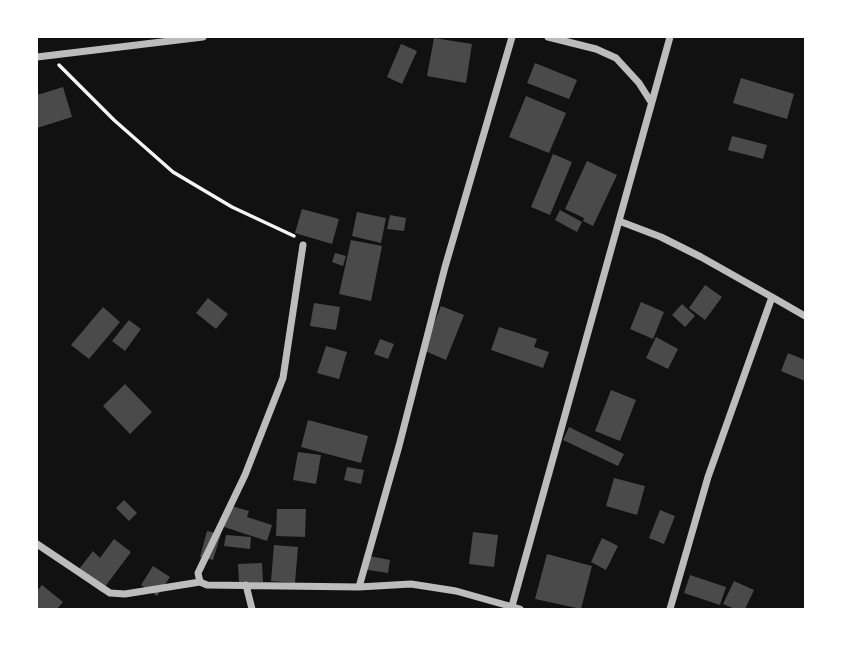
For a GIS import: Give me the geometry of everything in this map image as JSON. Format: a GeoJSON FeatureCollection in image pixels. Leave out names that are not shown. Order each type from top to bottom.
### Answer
{"type":"FeatureCollection","features":[{"type":"Feature","properties":{"kind":"street"},"geometry":{"type":"LineString","coordinates":[[37,57],[202,37]]}},
{"type":"Feature","properties":{"kind":"street"},"geometry":{"type":"LineString","coordinates":[[359,587],[445,267],[512,37]]}},
{"type":"Feature","properties":{"kind":"street"},"geometry":{"type":"LineString","coordinates":[[548,37],[596,49],[615,58],[639,83],[651,102]]}},
{"type":"Feature","properties":{"kind":"street"},"geometry":{"type":"LineString","coordinates":[[37,544],[110,593],[125,594],[200,582],[207,585],[359,587],[411,584],[456,591],[516,608],[670,37]]}},
{"type":"Feature","properties":{"kind":"street"},"geometry":{"type":"LineString","coordinates":[[619,221],[661,237],[701,257],[805,316]]}},
{"type":"Feature","properties":{"kind":"street"},"geometry":{"type":"LineString","coordinates":[[200,582],[198,573],[245,475],[283,378],[303,245]]}},
{"type":"Feature","properties":{"kind":"street"},"geometry":{"type":"LineString","coordinates":[[670,609],[708,477],[772,297]]}},
{"type":"Feature","properties":{"kind":"street"},"geometry":{"type":"LineString","coordinates":[[246,585],[252,609]]}},
{"type":"Feature","properties":{"kind":"path"},"geometry":{"type":"LineString","coordinates":[[47,54],[114,120],[173,172],[232,207],[298,238],[303,245]]}},
{"type":"Feature","properties":{"kind":"building"},"geometry":{"type":"Polygon","coordinates":[[[434,38],[472,44],[466,83],[427,76],[434,38]]]}},
{"type":"Feature","properties":{"kind":"building"},"geometry":{"type":"Polygon","coordinates":[[[401,44],[417,51],[402,84],[387,77],[401,44]]]}},
{"type":"Feature","properties":{"kind":"building"},"geometry":{"type":"Polygon","coordinates":[[[535,63],[577,80],[569,99],[527,83],[535,63]]]}},
{"type":"Feature","properties":{"kind":"building"},"geometry":{"type":"Polygon","coordinates":[[[741,78],[794,94],[787,119],[733,103],[741,78]]]}},
{"type":"Feature","properties":{"kind":"building"},"geometry":{"type":"Polygon","coordinates":[[[63,87],[72,117],[37,128],[37,95],[63,87]]]}},
{"type":"Feature","properties":{"kind":"building"},"geometry":{"type":"Polygon","coordinates":[[[526,96],[566,113],[549,153],[509,137],[526,96]]]}},
{"type":"Feature","properties":{"kind":"building"},"geometry":{"type":"Polygon","coordinates":[[[732,136],[767,145],[763,159],[728,150],[732,136]]]}},
{"type":"Feature","properties":{"kind":"building"},"geometry":{"type":"Polygon","coordinates":[[[553,154],[572,162],[550,215],[531,207],[553,154]]]}},
{"type":"Feature","properties":{"kind":"building"},"geometry":{"type":"Polygon","coordinates":[[[587,161],[617,175],[593,226],[583,221],[584,218],[565,209],[587,161]]]}},
{"type":"Feature","properties":{"kind":"building"},"geometry":{"type":"Polygon","coordinates":[[[302,209],[339,219],[332,244],[295,233],[302,209]]]}},
{"type":"Feature","properties":{"kind":"building"},"geometry":{"type":"Polygon","coordinates":[[[560,210],[582,222],[577,232],[555,220],[560,210]]]}},
{"type":"Feature","properties":{"kind":"building"},"geometry":{"type":"Polygon","coordinates":[[[357,212],[386,218],[381,243],[352,236],[357,212]]]}},
{"type":"Feature","properties":{"kind":"building"},"geometry":{"type":"Polygon","coordinates":[[[390,215],[406,218],[404,231],[387,229],[390,215]]]}},
{"type":"Feature","properties":{"kind":"building"},"geometry":{"type":"Polygon","coordinates":[[[351,240],[382,246],[371,301],[339,294],[351,240]]]}},
{"type":"Feature","properties":{"kind":"building"},"geometry":{"type":"Polygon","coordinates":[[[335,253],[346,256],[343,266],[332,262],[335,253]]]}},
{"type":"Feature","properties":{"kind":"building"},"geometry":{"type":"Polygon","coordinates":[[[705,285],[722,297],[705,320],[689,308],[705,285]]]}},
{"type":"Feature","properties":{"kind":"building"},"geometry":{"type":"Polygon","coordinates":[[[208,298],[228,314],[216,329],[196,313],[208,298]]]}},
{"type":"Feature","properties":{"kind":"building"},"geometry":{"type":"Polygon","coordinates":[[[641,302],[664,312],[653,339],[630,329],[641,302]]]}},
{"type":"Feature","properties":{"kind":"building"},"geometry":{"type":"Polygon","coordinates":[[[314,303],[340,307],[336,330],[310,326],[314,303]]]}},
{"type":"Feature","properties":{"kind":"building"},"geometry":{"type":"Polygon","coordinates":[[[682,304],[695,316],[685,327],[672,315],[682,304]]]}},
{"type":"Feature","properties":{"kind":"building"},"geometry":{"type":"Polygon","coordinates":[[[441,306],[464,315],[446,360],[423,350],[441,306]]]}},
{"type":"Feature","properties":{"kind":"building"},"geometry":{"type":"Polygon","coordinates":[[[103,307],[120,322],[89,359],[71,345],[103,307]]]}},
{"type":"Feature","properties":{"kind":"building"},"geometry":{"type":"Polygon","coordinates":[[[129,320],[141,329],[125,351],[112,341],[129,320]]]}},
{"type":"Feature","properties":{"kind":"building"},"geometry":{"type":"Polygon","coordinates":[[[499,327],[537,339],[534,347],[549,352],[543,368],[491,350],[499,327]]]}},
{"type":"Feature","properties":{"kind":"building"},"geometry":{"type":"Polygon","coordinates":[[[656,337],[678,349],[668,369],[646,358],[656,337]]]}},
{"type":"Feature","properties":{"kind":"building"},"geometry":{"type":"Polygon","coordinates":[[[380,339],[394,344],[388,359],[374,354],[380,339]]]}},
{"type":"Feature","properties":{"kind":"building"},"geometry":{"type":"Polygon","coordinates":[[[326,346],[347,352],[339,379],[317,373],[326,346]]]}},
{"type":"Feature","properties":{"kind":"building"},"geometry":{"type":"Polygon","coordinates":[[[788,353],[805,360],[805,381],[781,371],[788,353]]]}},
{"type":"Feature","properties":{"kind":"building"},"geometry":{"type":"Polygon","coordinates":[[[125,384],[152,412],[130,434],[103,406],[125,384]]]}},
{"type":"Feature","properties":{"kind":"building"},"geometry":{"type":"Polygon","coordinates":[[[611,390],[636,400],[620,441],[595,431],[611,390]]]}},
{"type":"Feature","properties":{"kind":"building"},"geometry":{"type":"Polygon","coordinates":[[[308,420],[368,436],[361,463],[301,447],[308,420]]]}},
{"type":"Feature","properties":{"kind":"building"},"geometry":{"type":"Polygon","coordinates":[[[569,427],[624,454],[618,466],[563,440],[569,427]]]}},
{"type":"Feature","properties":{"kind":"building"},"geometry":{"type":"Polygon","coordinates":[[[298,452],[321,455],[316,484],[293,480],[298,452]]]}},
{"type":"Feature","properties":{"kind":"building"},"geometry":{"type":"Polygon","coordinates":[[[347,467],[364,470],[361,484],[344,480],[347,467]]]}},
{"type":"Feature","properties":{"kind":"building"},"geometry":{"type":"Polygon","coordinates":[[[614,478],[645,486],[637,515],[606,506],[614,478]]]}},
{"type":"Feature","properties":{"kind":"building"},"geometry":{"type":"Polygon","coordinates":[[[124,500],[137,513],[129,521],[116,508],[124,500]]]}},
{"type":"Feature","properties":{"kind":"building"},"geometry":{"type":"Polygon","coordinates":[[[228,505],[249,511],[247,517],[272,525],[267,541],[221,526],[228,505]]]}},
{"type":"Feature","properties":{"kind":"building"},"geometry":{"type":"Polygon","coordinates":[[[277,509],[306,509],[305,537],[276,536],[277,509]]]}},
{"type":"Feature","properties":{"kind":"building"},"geometry":{"type":"Polygon","coordinates":[[[660,510],[675,516],[664,544],[649,538],[660,510]]]}},
{"type":"Feature","properties":{"kind":"building"},"geometry":{"type":"Polygon","coordinates":[[[207,531],[221,534],[213,560],[200,557],[207,531]]]}},
{"type":"Feature","properties":{"kind":"building"},"geometry":{"type":"Polygon","coordinates":[[[473,532],[498,535],[494,567],[469,564],[473,532]]]}},
{"type":"Feature","properties":{"kind":"building"},"geometry":{"type":"Polygon","coordinates":[[[226,535],[251,537],[250,549],[224,546],[226,535]]]}},
{"type":"Feature","properties":{"kind":"building"},"geometry":{"type":"Polygon","coordinates":[[[602,538],[618,546],[606,570],[591,562],[602,538]]]}},
{"type":"Feature","properties":{"kind":"building"},"geometry":{"type":"Polygon","coordinates":[[[114,539],[131,552],[101,592],[76,573],[93,551],[100,558],[114,539]]]}},
{"type":"Feature","properties":{"kind":"building"},"geometry":{"type":"Polygon","coordinates":[[[274,545],[298,547],[295,583],[271,581],[274,545]]]}},
{"type":"Feature","properties":{"kind":"building"},"geometry":{"type":"Polygon","coordinates":[[[547,554],[592,566],[581,609],[535,599],[547,554]]]}},
{"type":"Feature","properties":{"kind":"building"},"geometry":{"type":"Polygon","coordinates":[[[364,555],[390,560],[388,573],[362,569],[364,555]]]}},
{"type":"Feature","properties":{"kind":"building"},"geometry":{"type":"Polygon","coordinates":[[[262,563],[263,582],[239,583],[238,564],[262,563]]]}},
{"type":"Feature","properties":{"kind":"building"},"geometry":{"type":"Polygon","coordinates":[[[153,566],[170,577],[157,596],[141,585],[153,566]]]}},
{"type":"Feature","properties":{"kind":"building"},"geometry":{"type":"Polygon","coordinates":[[[690,575],[726,587],[720,605],[684,593],[690,575]]]}},
{"type":"Feature","properties":{"kind":"building"},"geometry":{"type":"Polygon","coordinates":[[[734,581],[754,590],[745,609],[735,609],[723,604],[734,581]]]}},
{"type":"Feature","properties":{"kind":"building"},"geometry":{"type":"Polygon","coordinates":[[[42,585],[63,602],[57,609],[37,609],[37,591],[42,585]]]}}]}
